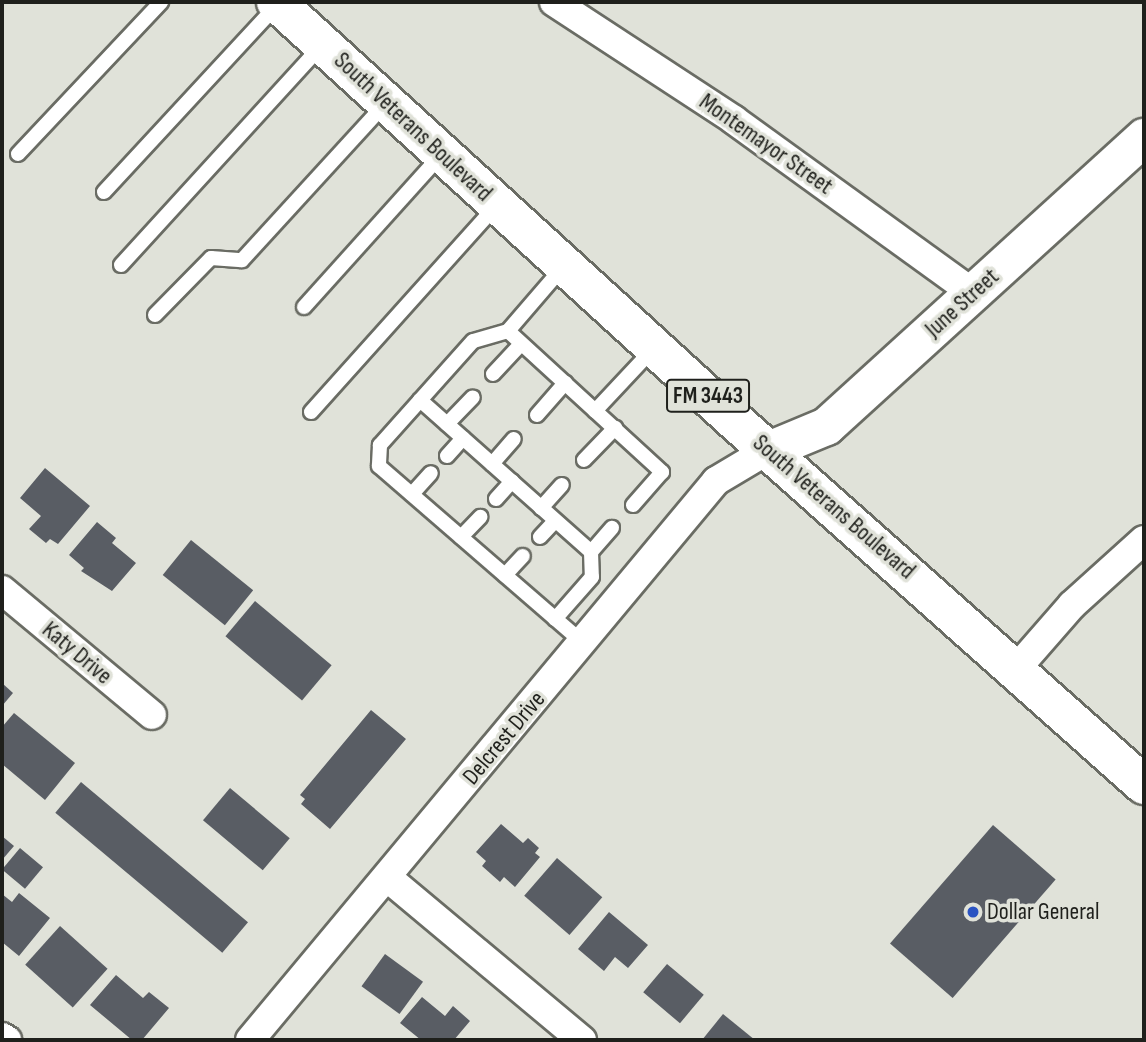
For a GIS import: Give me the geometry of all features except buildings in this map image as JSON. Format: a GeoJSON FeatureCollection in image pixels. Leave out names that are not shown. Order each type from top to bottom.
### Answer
{"type":"FeatureCollection","features":[{"type":"Feature","properties":{"kind":"main road","name":"South Veterans Boulevard"},"geometry":{"type":"LineString","coordinates":[[277,3],[564,266],[768,450],[1017,668],[1144,785]]}},
{"type":"Feature","properties":{"kind":"street","name":"Montemayor Street"},"geometry":{"type":"LineString","coordinates":[[554,2],[734,120],[973,293]]}},
{"type":"Feature","properties":{"kind":"street","name":"June Street"},"geometry":{"type":"LineString","coordinates":[[768,450],[827,426],[1144,137]]}},
{"type":"Feature","properties":{"kind":"street","name":"Delcrest Drive"},"geometry":{"type":"LineString","coordinates":[[250,1040],[388,878],[716,481],[768,450]]}},
{"type":"Feature","properties":{"kind":"street"},"geometry":{"type":"LineString","coordinates":[[1017,668],[1072,605],[1144,540]]}},
{"type":"Feature","properties":{"kind":"street","name":"Katy Drive"},"geometry":{"type":"LineString","coordinates":[[2,590],[152,715]]}},
{"type":"Feature","properties":{"kind":"street"},"geometry":{"type":"LineString","coordinates":[[388,878],[582,1040]]}},
{"type":"Feature","properties":{"kind":"street"},"geometry":{"type":"LineString","coordinates":[[2,1037],[7,1040]]}},
{"type":"Feature","properties":{"kind":"lane"},"geometry":{"type":"LineString","coordinates":[[18,154],[161,2]]}},
{"type":"Feature","properties":{"kind":"lane"},"geometry":{"type":"LineString","coordinates":[[104,192],[277,3]]}},
{"type":"Feature","properties":{"kind":"lane"},"geometry":{"type":"LineString","coordinates":[[121,265],[323,44]]}},
{"type":"Feature","properties":{"kind":"lane"},"geometry":{"type":"LineString","coordinates":[[155,315],[211,258],[242,261],[386,103]]}},
{"type":"Feature","properties":{"kind":"lane"},"geometry":{"type":"LineString","coordinates":[[304,307],[442,154]]}},
{"type":"Feature","properties":{"kind":"lane"},"geometry":{"type":"LineString","coordinates":[[311,412],[497,205]]}},
{"type":"Feature","properties":{"kind":"lane"},"geometry":{"type":"LineString","coordinates":[[564,266],[508,331],[473,341],[380,445],[379,466],[583,643]]}},
{"type":"Feature","properties":{"kind":"lane"},"geometry":{"type":"LineString","coordinates":[[508,331],[662,472],[633,505]]}},
{"type":"Feature","properties":{"kind":"lane"},"geometry":{"type":"LineString","coordinates":[[493,374],[521,344]]}},
{"type":"Feature","properties":{"kind":"lane"},"geometry":{"type":"LineString","coordinates":[[596,411],[654,347]]}},
{"type":"Feature","properties":{"kind":"lane"},"geometry":{"type":"LineString","coordinates":[[537,415],[565,383]]}},
{"type":"Feature","properties":{"kind":"lane"},"geometry":{"type":"LineString","coordinates":[[447,424],[472,397]]}},
{"type":"Feature","properties":{"kind":"lane"},"geometry":{"type":"LineString","coordinates":[[420,400],[591,552]]}},
{"type":"Feature","properties":{"kind":"lane"},"geometry":{"type":"LineString","coordinates":[[584,460],[614,428]]}},
{"type":"Feature","properties":{"kind":"lane"},"geometry":{"type":"LineString","coordinates":[[447,456],[463,438]]}},
{"type":"Feature","properties":{"kind":"lane"},"geometry":{"type":"LineString","coordinates":[[492,464],[514,439]]}},
{"type":"Feature","properties":{"kind":"lane"},"geometry":{"type":"LineString","coordinates":[[412,494],[432,473]]}},
{"type":"Feature","properties":{"kind":"lane"},"geometry":{"type":"LineString","coordinates":[[496,499],[512,481]]}},
{"type":"Feature","properties":{"kind":"lane"},"geometry":{"type":"LineString","coordinates":[[541,508],[562,485]]}},
{"type":"Feature","properties":{"kind":"lane"},"geometry":{"type":"LineString","coordinates":[[461,537],[480,517]]}},
{"type":"Feature","properties":{"kind":"lane"},"geometry":{"type":"LineString","coordinates":[[540,537],[555,521]]}},
{"type":"Feature","properties":{"kind":"lane"},"geometry":{"type":"LineString","coordinates":[[555,619],[592,577],[591,552],[612,528]]}},
{"type":"Feature","properties":{"kind":"lane"},"geometry":{"type":"LineString","coordinates":[[505,575],[523,556]]}},
{"type":"Feature","properties":{"kind":"place","name":"Dollar General"},"geometry":{"type":"Point","coordinates":[973,912]}}]}
